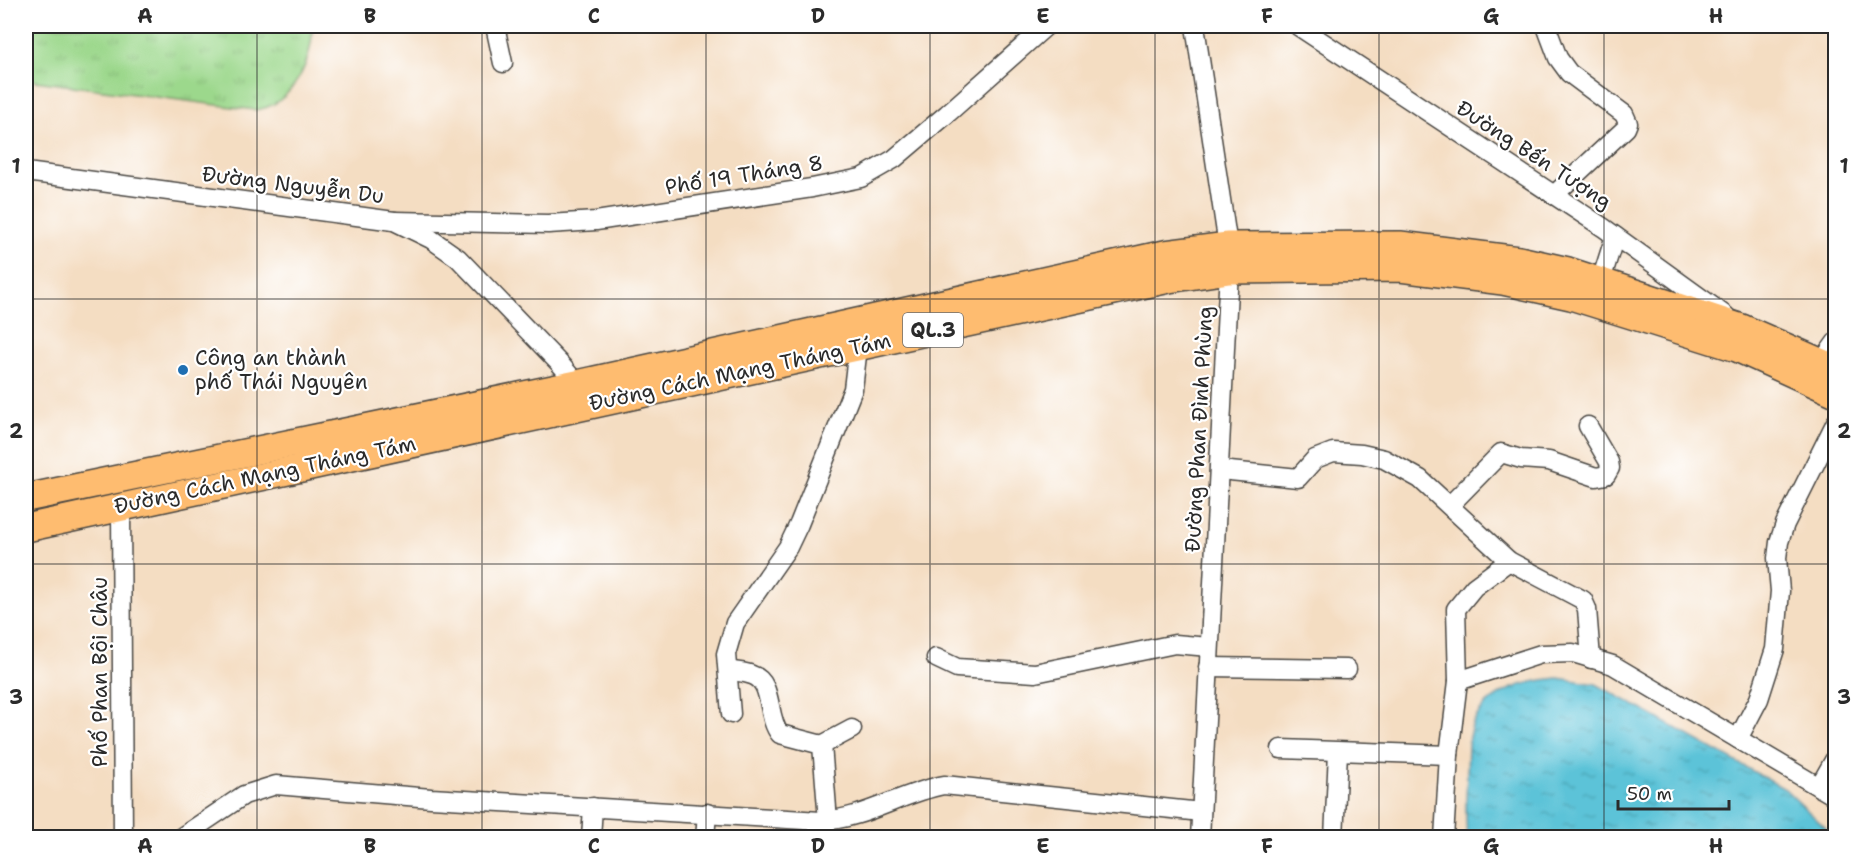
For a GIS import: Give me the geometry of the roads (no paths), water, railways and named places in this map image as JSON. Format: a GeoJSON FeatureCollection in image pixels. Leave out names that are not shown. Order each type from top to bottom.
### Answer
{"type":"FeatureCollection","features":[{"type":"Feature","properties":{"kind":"highway","name":"Đường Cách Mạng Tháng Tám"},"geometry":{"type":"LineString","coordinates":[[26,528],[121,507],[1153,256],[1400,268],[1597,292],[1742,327],[1831,358]]}},
{"type":"Feature","properties":{"kind":"highway","name":"Đường Cách Mạng Tháng Tám"},"geometry":{"type":"LineString","coordinates":[[26,498],[580,395],[858,347],[1169,279],[1229,258]]}},
{"type":"Feature","properties":{"kind":"highway","name":"Đường Cách Mạng Tháng Tám"},"geometry":{"type":"LineString","coordinates":[[1597,292],[1737,348],[1836,393]]}},
{"type":"Feature","properties":{"kind":"street"},"geometry":{"type":"LineString","coordinates":[[495,26],[503,63]]}},
{"type":"Feature","properties":{"kind":"street","name":"Phố 19 Tháng 8"},"geometry":{"type":"LineString","coordinates":[[394,221],[548,224],[596,221],[812,188],[861,178],[894,159],[1046,26]]}},
{"type":"Feature","properties":{"kind":"street","name":"Đường Phan Đình Phùng"},"geometry":{"type":"LineString","coordinates":[[1195,26],[1229,258],[1200,837]]}},
{"type":"Feature","properties":{"kind":"street","name":"Đường Bến Tượng"},"geometry":{"type":"LineString","coordinates":[[1298,26],[1615,236],[1742,327]]}},
{"type":"Feature","properties":{"kind":"street"},"geometry":{"type":"LineString","coordinates":[[1546,26],[1558,58],[1569,73],[1624,114],[1628,123],[1626,128],[1554,195]]}},
{"type":"Feature","properties":{"kind":"street","name":"Đường Nguyễn Du"},"geometry":{"type":"LineString","coordinates":[[26,172],[394,221],[431,239],[458,258],[516,315],[580,395]]}},
{"type":"Feature","properties":{"kind":"street"},"geometry":{"type":"LineString","coordinates":[[1597,292],[1615,236]]}},
{"type":"Feature","properties":{"kind":"street"},"geometry":{"type":"LineString","coordinates":[[731,714],[727,645],[735,623],[788,547],[844,415],[853,389],[858,347]]}},
{"type":"Feature","properties":{"kind":"street"},"geometry":{"type":"LineString","coordinates":[[1738,739],[1762,692],[1775,649],[1780,591],[1777,558],[1779,542],[1785,524],[1836,422]]}},
{"type":"Feature","properties":{"kind":"street"},"geometry":{"type":"LineString","coordinates":[[1450,505],[1501,453],[1521,459],[1549,461],[1596,477],[1606,475],[1610,468],[1609,462],[1588,426]]}},
{"type":"Feature","properties":{"kind":"street"},"geometry":{"type":"LineString","coordinates":[[1220,470],[1298,478],[1321,455],[1334,453],[1362,454],[1401,466],[1420,478],[1509,561],[1583,600],[1587,609],[1591,659]]}},
{"type":"Feature","properties":{"kind":"street","name":"Phố Phan Bội Châu"},"geometry":{"type":"LineString","coordinates":[[121,507],[123,837]]}},
{"type":"Feature","properties":{"kind":"street"},"geometry":{"type":"LineString","coordinates":[[1444,837],[1449,755],[1458,681],[1456,609],[1474,587],[1509,561]]}},
{"type":"Feature","properties":{"kind":"street"},"geometry":{"type":"LineString","coordinates":[[936,658],[948,666],[957,668],[1035,673],[1174,644],[1209,647]]}},
{"type":"Feature","properties":{"kind":"street"},"geometry":{"type":"LineString","coordinates":[[1458,681],[1541,654],[1573,653],[1613,665],[1836,797]]}},
{"type":"Feature","properties":{"kind":"street"},"geometry":{"type":"LineString","coordinates":[[1208,667],[1347,669]]}},
{"type":"Feature","properties":{"kind":"street"},"geometry":{"type":"LineString","coordinates":[[728,670],[753,675],[762,682],[772,717],[780,734],[822,745],[852,729]]}},
{"type":"Feature","properties":{"kind":"street"},"geometry":{"type":"LineString","coordinates":[[822,745],[828,821]]}},
{"type":"Feature","properties":{"kind":"street"},"geometry":{"type":"LineString","coordinates":[[1281,749],[1449,755]]}},
{"type":"Feature","properties":{"kind":"street"},"geometry":{"type":"LineString","coordinates":[[1334,837],[1338,752]]}},
{"type":"Feature","properties":{"kind":"street"},"geometry":{"type":"LineString","coordinates":[[1819,787],[1836,757]]}},
{"type":"Feature","properties":{"kind":"street"},"geometry":{"type":"LineString","coordinates":[[182,837],[234,800],[276,785],[828,821],[853,817],[913,793],[944,785],[1201,812]]}},
{"type":"Feature","properties":{"kind":"street"},"geometry":{"type":"LineString","coordinates":[[591,837],[593,807]]}},
{"type":"Feature","properties":{"kind":"street"},"geometry":{"type":"LineString","coordinates":[[705,837],[707,813]]}},
{"type":"Feature","properties":{"kind":"water"},"geometry":{"type":"Polygon","coordinates":[[[1558,678],[1596,684],[1785,789],[1835,837],[1467,837],[1468,746],[1474,722],[1481,710],[1503,692],[1530,682],[1558,678]]]}},
{"type":"Feature","properties":{"kind":"place","name":"Công an thành phố Thái Nguyên"},"geometry":{"type":"Point","coordinates":[183,370]}}]}
